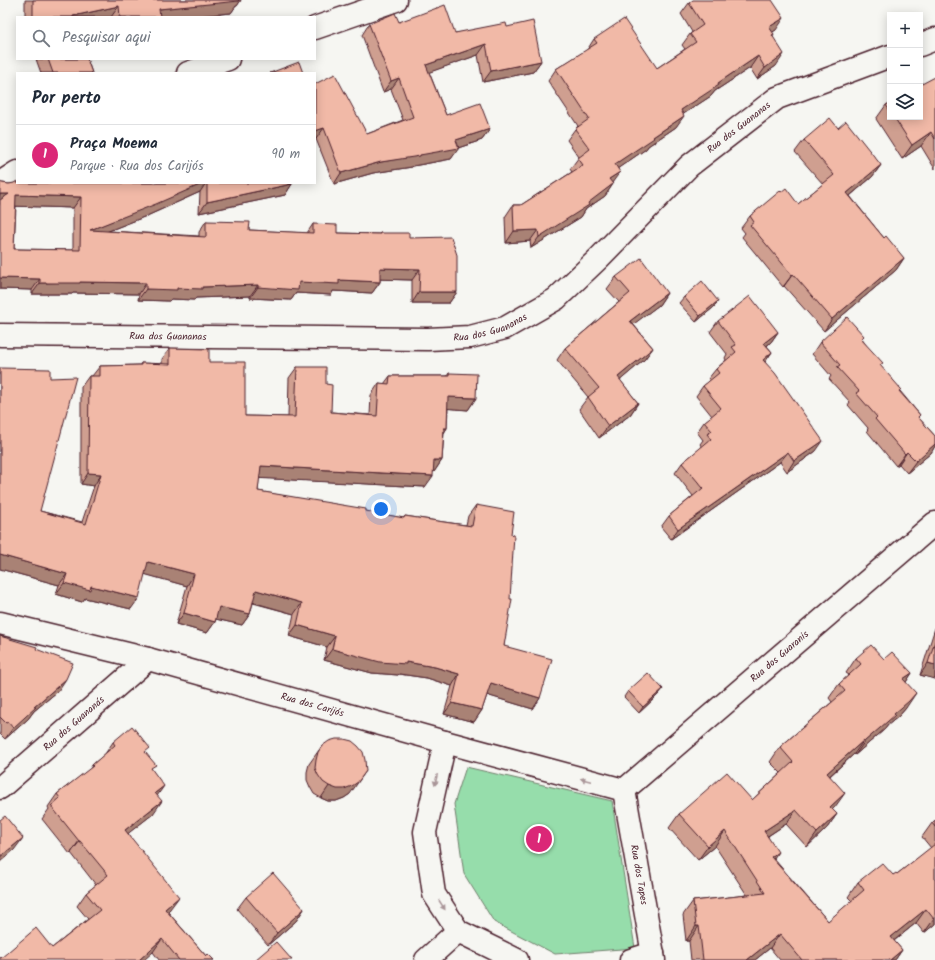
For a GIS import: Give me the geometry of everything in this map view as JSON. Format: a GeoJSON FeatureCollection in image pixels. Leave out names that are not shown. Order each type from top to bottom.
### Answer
{"type":"FeatureCollection","features":[{"type":"Feature","properties":{"kind":"street"},"geometry":{"type":"LineString","coordinates":[[316,28],[396,0]]}},
{"type":"Feature","properties":{"kind":"street"},"geometry":{"type":"LineString","coordinates":[[923,44],[935,39]]}},
{"type":"Feature","properties":{"kind":"street","name":"Rua dos Guananas"},"geometry":{"type":"LineString","coordinates":[[0,334],[428,339],[470,336],[505,328],[556,299],[599,258],[689,166],[777,98],[887,57]]}},
{"type":"Feature","properties":{"kind":"street"},"geometry":{"type":"LineString","coordinates":[[191,72],[225,60]]}},
{"type":"Feature","properties":{"kind":"street","name":"Rua dos Guaranis"},"geometry":{"type":"LineString","coordinates":[[624,790],[935,524]]}},
{"type":"Feature","properties":{"kind":"street","name":"Rua dos Carijós"},"geometry":{"type":"LineString","coordinates":[[0,623],[148,659],[445,742],[624,790]]}},
{"type":"Feature","properties":{"kind":"street","name":"Rua dos Guananás"},"geometry":{"type":"LineString","coordinates":[[0,788],[148,659]]}},
{"type":"Feature","properties":{"kind":"street"},"geometry":{"type":"LineString","coordinates":[[445,742],[424,832],[434,894],[458,931],[517,960]]}},
{"type":"Feature","properties":{"kind":"street","name":"Rua dos Tapes"},"geometry":{"type":"LineString","coordinates":[[624,790],[653,956]]}},
{"type":"Feature","properties":{"kind":"street"},"geometry":{"type":"LineString","coordinates":[[426,960],[458,931]]}},
{"type":"Feature","properties":{"kind":"street"},"geometry":{"type":"LineString","coordinates":[[631,960],[653,956]]}},
{"type":"Feature","properties":{"kind":"green space"},"geometry":{"type":"Polygon","coordinates":[[[466,767],[612,801],[635,948],[555,954],[494,922],[464,874],[454,804],[466,767]]]}},
{"type":"Feature","properties":{"kind":"building"},"geometry":{"type":"Polygon","coordinates":[[[33,0],[239,1],[159,9],[160,16],[120,16],[119,6],[73,16],[33,16],[33,0]]]}},
{"type":"Feature","properties":{"kind":"building"},"geometry":{"type":"Polygon","coordinates":[[[693,0],[772,0],[784,18],[769,27],[774,34],[772,35],[784,54],[765,68],[758,56],[718,83],[719,85],[681,110],[684,116],[615,164],[620,172],[609,179],[613,184],[588,203],[589,205],[539,237],[538,230],[514,231],[513,205],[521,205],[583,165],[578,158],[590,149],[575,129],[589,119],[556,69],[597,43],[594,39],[624,19],[657,68],[696,42],[690,34],[703,25],[689,3],[693,0]]]}},
{"type":"Feature","properties":{"kind":"building"},"geometry":{"type":"Polygon","coordinates":[[[445,5],[455,33],[506,23],[507,27],[533,21],[541,61],[491,71],[486,44],[426,65],[446,115],[480,103],[490,129],[456,140],[459,148],[381,162],[341,173],[324,128],[316,131],[316,84],[335,74],[367,134],[413,117],[399,78],[391,81],[369,24],[395,13],[399,22],[445,5]]]}},
{"type":"Feature","properties":{"kind":"building"},"geometry":{"type":"Polygon","coordinates":[[[48,60],[87,60],[92,72],[53,72],[48,60]]]}},
{"type":"Feature","properties":{"kind":"building"},"geometry":{"type":"Polygon","coordinates":[[[299,62],[303,72],[273,72],[299,62]]]}},
{"type":"Feature","properties":{"kind":"building"},"geometry":{"type":"Polygon","coordinates":[[[935,77],[935,139],[931,132],[912,145],[896,120],[923,120],[923,83],[935,77]]]}},
{"type":"Feature","properties":{"kind":"building"},"geometry":{"type":"Polygon","coordinates":[[[830,118],[838,128],[846,121],[881,165],[847,193],[884,238],[886,236],[904,258],[832,319],[793,274],[792,275],[750,225],[754,222],[750,216],[780,191],[781,192],[786,188],[798,204],[834,175],[804,140],[830,118]]]}},
{"type":"Feature","properties":{"kind":"building"},"geometry":{"type":"Polygon","coordinates":[[[0,182],[9,184],[16,182],[16,184],[202,184],[90,230],[206,237],[206,221],[250,222],[249,230],[313,233],[313,224],[337,225],[337,233],[409,233],[409,238],[451,237],[457,255],[457,292],[419,292],[420,269],[380,268],[380,282],[339,280],[339,284],[299,282],[298,290],[258,287],[258,285],[202,287],[202,289],[177,288],[177,290],[146,289],[146,283],[40,283],[40,279],[0,278],[0,200],[9,194],[0,194],[0,182]],[[16,195],[14,249],[80,250],[81,197],[16,195]]]}},
{"type":"Feature","properties":{"kind":"building"},"geometry":{"type":"Polygon","coordinates":[[[207,184],[292,184],[207,202],[207,184]]]}},
{"type":"Feature","properties":{"kind":"building"},"geometry":{"type":"Polygon","coordinates":[[[641,258],[667,293],[630,321],[653,348],[618,377],[638,403],[608,426],[588,397],[599,388],[565,348],[630,293],[616,277],[641,258]]]}},
{"type":"Feature","properties":{"kind":"building"},"geometry":{"type":"Polygon","coordinates":[[[702,281],[718,301],[700,316],[684,297],[702,281]]]}},
{"type":"Feature","properties":{"kind":"building"},"geometry":{"type":"Polygon","coordinates":[[[750,296],[778,332],[764,343],[772,352],[763,360],[775,373],[823,441],[794,461],[788,452],[678,529],[669,516],[703,488],[682,463],[711,439],[707,434],[712,431],[704,422],[721,408],[703,386],[719,373],[716,369],[736,352],[732,347],[736,345],[718,321],[750,296]]]}},
{"type":"Feature","properties":{"kind":"building"},"geometry":{"type":"Polygon","coordinates":[[[847,317],[864,336],[861,339],[883,363],[880,365],[901,389],[899,391],[920,415],[918,417],[935,436],[935,444],[916,461],[907,452],[905,454],[875,419],[877,417],[856,393],[859,391],[837,367],[840,365],[820,342],[847,317]]]}},
{"type":"Feature","properties":{"kind":"building"},"geometry":{"type":"Polygon","coordinates":[[[170,348],[209,349],[209,362],[245,362],[245,416],[295,417],[297,367],[326,367],[326,384],[332,385],[331,412],[377,416],[379,383],[389,384],[390,376],[449,376],[449,373],[477,374],[476,398],[448,397],[447,428],[444,428],[442,460],[434,460],[433,476],[261,466],[258,491],[366,509],[366,511],[404,518],[405,516],[472,526],[476,505],[514,512],[511,534],[514,535],[510,599],[512,599],[504,646],[552,659],[540,698],[491,683],[482,710],[452,703],[459,674],[435,667],[406,662],[406,664],[380,662],[332,649],[335,636],[297,625],[302,603],[256,590],[250,614],[219,607],[215,622],[184,613],[194,574],[148,562],[139,598],[91,586],[90,590],[64,583],[67,574],[0,555],[0,368],[50,369],[50,378],[76,377],[40,511],[86,524],[101,474],[88,473],[89,376],[100,376],[100,366],[141,365],[141,363],[170,364],[170,348]]]}},
{"type":"Feature","properties":{"kind":"building"},"geometry":{"type":"Polygon","coordinates":[[[0,636],[37,647],[36,649],[73,663],[66,679],[13,728],[8,722],[6,723],[0,717],[0,636]]]}},
{"type":"Feature","properties":{"kind":"building"},"geometry":{"type":"Polygon","coordinates":[[[935,641],[935,665],[928,663],[935,641]]]}},
{"type":"Feature","properties":{"kind":"building"},"geometry":{"type":"Polygon","coordinates":[[[871,645],[884,659],[892,652],[912,673],[903,679],[916,693],[894,714],[895,715],[827,773],[845,793],[830,807],[837,814],[817,833],[796,810],[764,831],[778,852],[771,857],[828,921],[864,890],[858,882],[882,863],[893,875],[896,873],[897,874],[935,844],[935,918],[934,919],[926,909],[891,937],[902,950],[890,960],[802,960],[780,934],[747,960],[703,960],[699,926],[696,926],[693,901],[765,893],[725,831],[708,846],[679,814],[727,772],[752,800],[793,762],[780,747],[845,691],[839,684],[861,664],[856,658],[871,645]]]}},
{"type":"Feature","properties":{"kind":"building"},"geometry":{"type":"Polygon","coordinates":[[[648,673],[663,689],[643,707],[628,691],[648,673]]]}},
{"type":"Feature","properties":{"kind":"building"},"geometry":{"type":"Polygon","coordinates":[[[132,726],[150,748],[145,752],[156,765],[151,768],[164,786],[155,793],[162,801],[125,830],[179,897],[165,909],[206,956],[208,954],[214,960],[179,960],[162,939],[139,960],[0,960],[0,956],[1,958],[36,928],[52,948],[100,910],[86,893],[108,875],[51,806],[60,798],[57,794],[93,766],[92,765],[115,745],[113,742],[132,726]]]}},
{"type":"Feature","properties":{"kind":"building"},"geometry":{"type":"Polygon","coordinates":[[[336,739],[352,741],[363,752],[365,760],[366,771],[358,782],[344,789],[337,789],[323,782],[315,768],[318,752],[322,746],[329,741],[336,739]]]}},
{"type":"Feature","properties":{"kind":"building"},"geometry":{"type":"Polygon","coordinates":[[[5,816],[23,838],[0,857],[0,820],[5,816]]]}},
{"type":"Feature","properties":{"kind":"building"},"geometry":{"type":"Polygon","coordinates":[[[935,820],[935,827],[932,823],[935,820]]]}},
{"type":"Feature","properties":{"kind":"building"},"geometry":{"type":"Polygon","coordinates":[[[273,873],[304,909],[277,933],[246,897],[273,873]]]}},
{"type":"Feature","properties":{"kind":"building"},"geometry":{"type":"Polygon","coordinates":[[[276,942],[292,960],[255,960],[276,942]]]}},
{"type":"Feature","properties":{"kind":"place","name":"Praça Moema"},"geometry":{"type":"Point","coordinates":[539,839]}}]}
